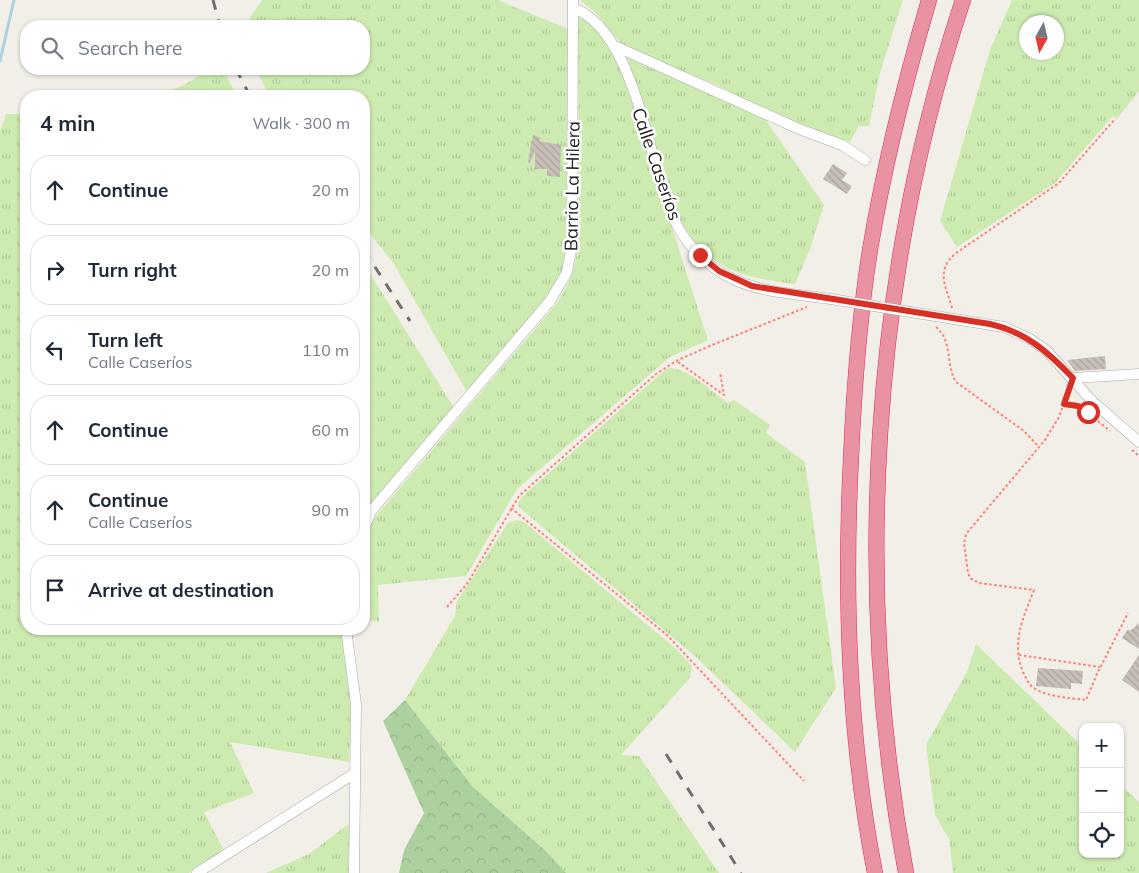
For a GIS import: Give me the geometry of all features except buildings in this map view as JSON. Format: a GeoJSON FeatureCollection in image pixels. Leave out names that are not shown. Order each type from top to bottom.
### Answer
{"type":"FeatureCollection","features":[{"type":"Feature","properties":{"kind":"highway"},"geometry":{"type":"LineString","coordinates":[[874,873],[861,791],[849,650],[848,529],[854,399],[870,251],[897,116],[929,0]]}},
{"type":"Feature","properties":{"kind":"highway"},"geometry":{"type":"LineString","coordinates":[[906,873],[892,780],[880,655],[876,520],[880,431],[889,340],[910,207],[934,97],[963,0]]}},
{"type":"Feature","properties":{"kind":"street","name":"Calle Caseríos"},"geometry":{"type":"LineString","coordinates":[[573,4],[593,18],[617,47],[674,218],[690,245],[710,264],[741,282],[765,289],[954,318]]}},
{"type":"Feature","properties":{"kind":"street","name":"Barrio La Hilera"},"geometry":{"type":"LineString","coordinates":[[370,514],[550,301],[569,266],[572,245],[573,4]]}},
{"type":"Feature","properties":{"kind":"street","name":"Calle Caseríos"},"geometry":{"type":"LineString","coordinates":[[617,47],[799,128],[842,145],[865,160]]}},
{"type":"Feature","properties":{"kind":"street"},"geometry":{"type":"LineString","coordinates":[[954,318],[1004,327],[1022,334],[1046,350],[1092,401],[1139,442]]}},
{"type":"Feature","properties":{"kind":"street"},"geometry":{"type":"LineString","coordinates":[[1073,378],[1139,374]]}},
{"type":"Feature","properties":{"kind":"street"},"geometry":{"type":"LineString","coordinates":[[347,635],[356,704],[354,873]]}},
{"type":"Feature","properties":{"kind":"street"},"geometry":{"type":"LineString","coordinates":[[197,873],[355,773]]}},
{"type":"Feature","properties":{"kind":"path"},"geometry":{"type":"LineString","coordinates":[[954,318],[943,276],[946,263],[954,254],[1059,183],[1115,119]]}},
{"type":"Feature","properties":{"kind":"path"},"geometry":{"type":"LineString","coordinates":[[446,607],[470,578],[518,496],[666,367],[676,361],[809,306]]}},
{"type":"Feature","properties":{"kind":"path"},"geometry":{"type":"LineString","coordinates":[[935,326],[946,342],[950,370],[956,382],[1024,431],[1038,446]]}},
{"type":"Feature","properties":{"kind":"path"},"geometry":{"type":"LineString","coordinates":[[676,361],[724,395],[720,372]]}},
{"type":"Feature","properties":{"kind":"path"},"geometry":{"type":"LineString","coordinates":[[1073,378],[1053,428],[978,517],[966,534],[964,543],[968,574],[973,581],[1034,590],[1023,618],[1017,641],[1018,655],[1026,679],[1032,687],[1041,692],[1086,700],[1100,667],[1128,613]]}},
{"type":"Feature","properties":{"kind":"path"},"geometry":{"type":"LineString","coordinates":[[1064,404],[1082,408],[1110,432]]}},
{"type":"Feature","properties":{"kind":"path"},"geometry":{"type":"LineString","coordinates":[[1131,449],[1139,456]]}},
{"type":"Feature","properties":{"kind":"path"},"geometry":{"type":"LineString","coordinates":[[511,508],[667,635],[804,780]]}},
{"type":"Feature","properties":{"kind":"path"},"geometry":{"type":"LineString","coordinates":[[1018,655],[1100,667]]}},
{"type":"Feature","properties":{"kind":"green space"},"geometry":{"type":"Polygon","coordinates":[[[262,0],[498,0],[568,29],[567,233],[562,270],[553,289],[467,392],[394,264],[370,234],[370,90],[266,90],[259,75],[370,75],[370,20],[249,20],[262,0]]]}},
{"type":"Feature","properties":{"kind":"green space"},"geometry":{"type":"Polygon","coordinates":[[[580,0],[903,0],[880,73],[869,126],[859,126],[850,142],[783,119],[717,85],[623,45],[598,15],[580,0]]]}},
{"type":"Feature","properties":{"kind":"green space"},"geometry":{"type":"Polygon","coordinates":[[[1012,0],[1139,0],[1139,91],[1117,119],[1113,116],[1055,183],[957,247],[940,221],[990,50],[1012,0]]]}},
{"type":"Feature","properties":{"kind":"green space"},"geometry":{"type":"Polygon","coordinates":[[[578,17],[590,22],[617,57],[708,340],[670,357],[517,489],[466,576],[378,585],[379,622],[370,620],[371,522],[557,303],[572,275],[578,247],[578,17]]]}},
{"type":"Feature","properties":{"kind":"green space"},"geometry":{"type":"Polygon","coordinates":[[[627,57],[764,117],[824,205],[810,249],[795,284],[755,278],[731,269],[708,256],[691,237],[674,205],[627,57]]]}},
{"type":"Feature","properties":{"kind":"green space"},"geometry":{"type":"Polygon","coordinates":[[[201,75],[226,75],[234,90],[172,90],[201,75]]]}},
{"type":"Feature","properties":{"kind":"green space"},"geometry":{"type":"Polygon","coordinates":[[[6,114],[20,114],[20,635],[342,635],[349,682],[351,724],[349,762],[230,742],[254,793],[204,812],[225,852],[189,873],[0,873],[0,132],[6,114]]]}},
{"type":"Feature","properties":{"kind":"green space"},"geometry":{"type":"Polygon","coordinates":[[[370,274],[454,408],[370,506],[370,274]]]}},
{"type":"Feature","properties":{"kind":"green space"},"geometry":{"type":"Polygon","coordinates":[[[672,368],[687,373],[728,403],[734,400],[770,425],[766,433],[805,462],[836,688],[795,752],[697,658],[519,507],[518,503],[522,497],[666,369],[672,368]]]}},
{"type":"Feature","properties":{"kind":"green space"},"geometry":{"type":"Polygon","coordinates":[[[516,520],[524,522],[674,647],[692,666],[690,678],[621,755],[639,756],[719,873],[566,873],[546,851],[473,787],[405,700],[455,616],[457,601],[508,523],[516,520]]]}},
{"type":"Feature","properties":{"kind":"green space"},"geometry":{"type":"Polygon","coordinates":[[[976,644],[1079,743],[1079,858],[1124,858],[1124,788],[1139,802],[1139,873],[953,873],[949,839],[935,815],[926,745],[967,672],[976,644]]]}},
{"type":"Feature","properties":{"kind":"green space"},"geometry":{"type":"Polygon","coordinates":[[[405,700],[473,787],[546,851],[566,873],[399,873],[404,850],[424,813],[383,721],[405,700]]]}},
{"type":"Feature","properties":{"kind":"green space"},"geometry":{"type":"Polygon","coordinates":[[[350,823],[348,873],[266,873],[309,854],[350,823]]]}},
{"type":"Feature","properties":{"kind":"waterway"},"geometry":{"type":"LineString","coordinates":[[0,61],[14,0]]}},
{"type":"Feature","properties":{"kind":"railway"},"geometry":{"type":"LineString","coordinates":[[213,0],[218,20]]}},
{"type":"Feature","properties":{"kind":"railway"},"geometry":{"type":"LineString","coordinates":[[239,75],[247,90]]}},
{"type":"Feature","properties":{"kind":"railway"},"geometry":{"type":"LineString","coordinates":[[370,259],[410,321]]}},
{"type":"Feature","properties":{"kind":"railway"},"geometry":{"type":"LineString","coordinates":[[666,754],[741,873]]}},
{"type":"Feature","properties":{"kind":"route"},"geometry":{"type":"LineString","coordinates":[[700,255],[730,278],[752,286],[990,324],[1015,331],[1030,338],[1046,350],[1073,378],[1064,404],[1078,406],[1088,412]]}}]}
